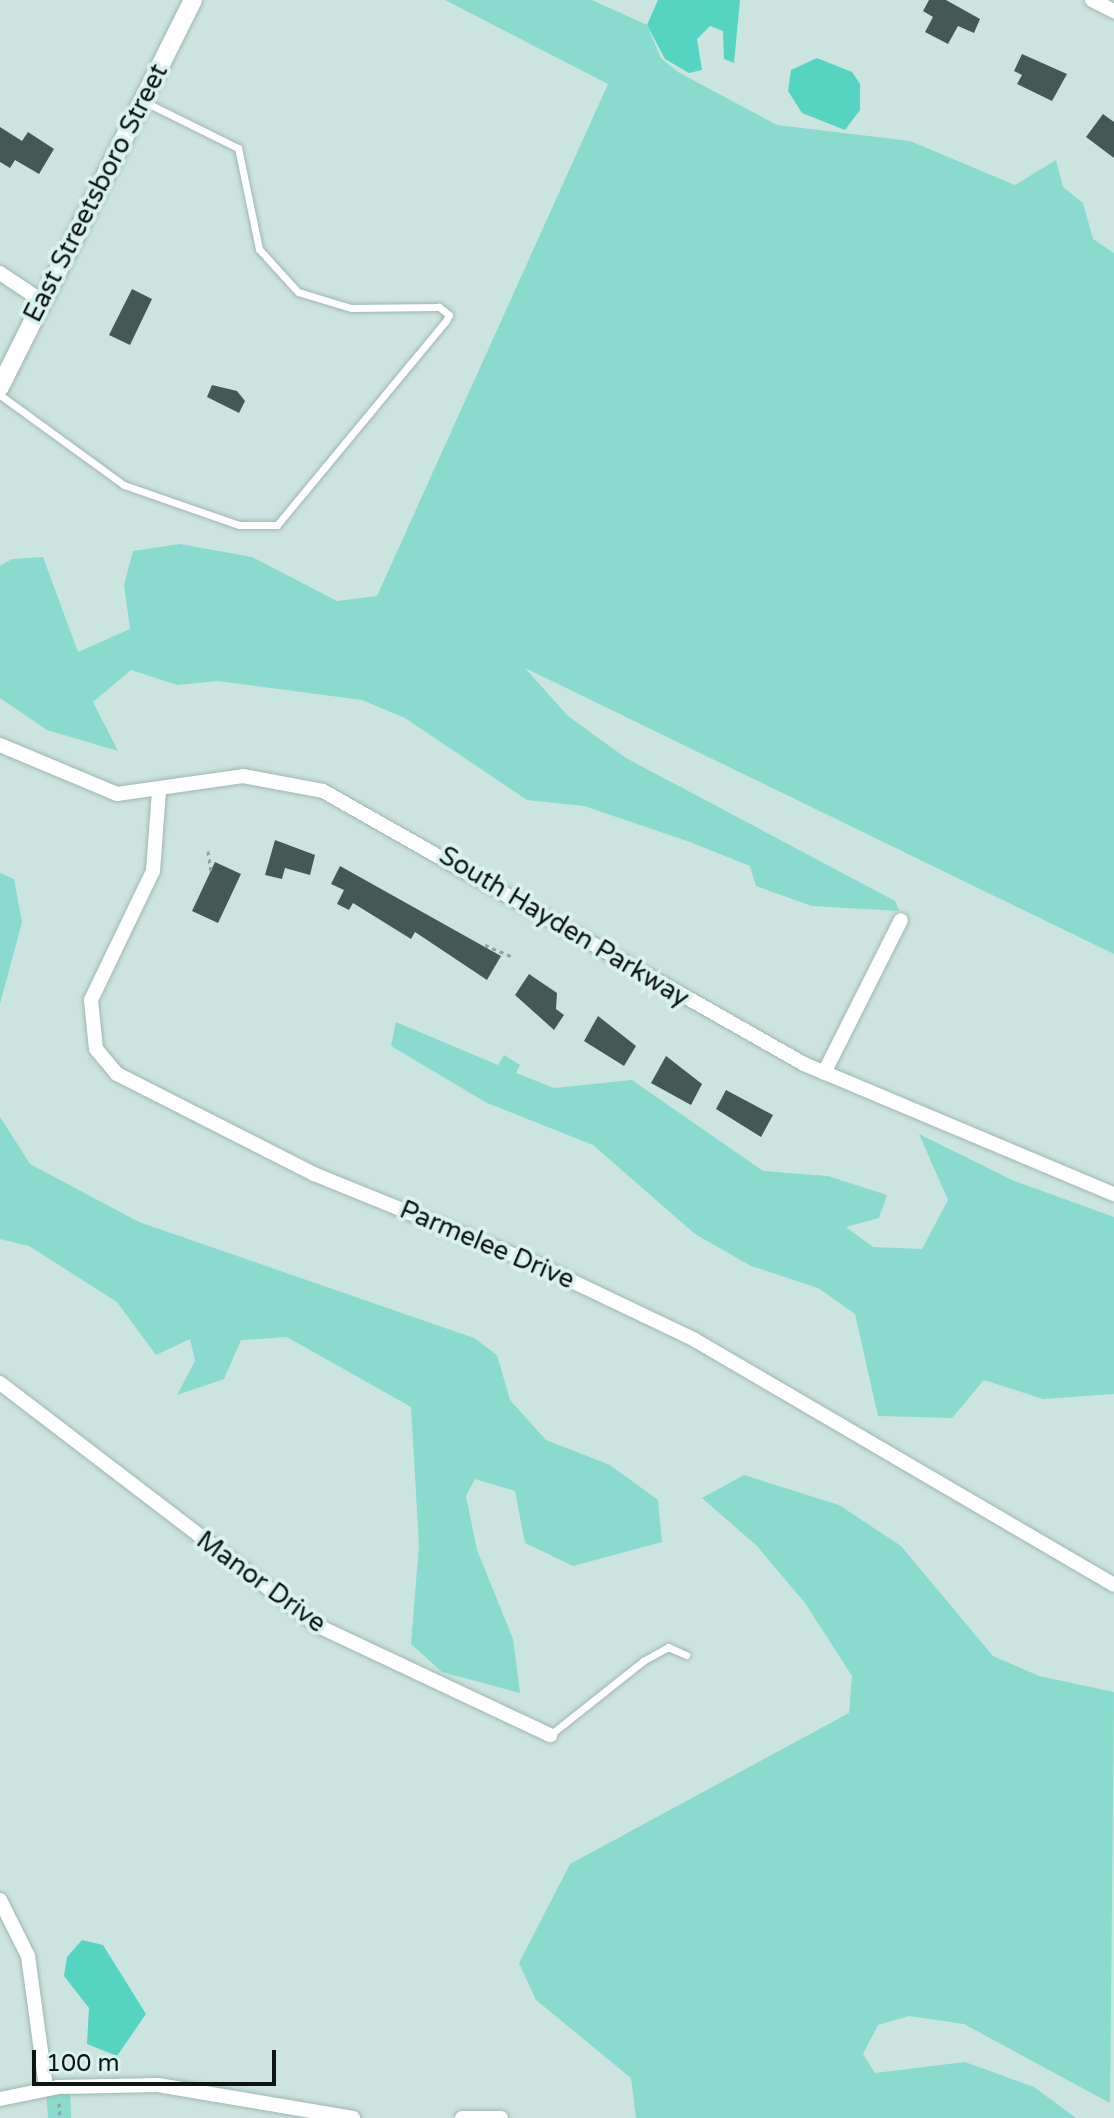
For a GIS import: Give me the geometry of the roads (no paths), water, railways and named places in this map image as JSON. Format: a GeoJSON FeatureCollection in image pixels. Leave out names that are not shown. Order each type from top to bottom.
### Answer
{"type":"FeatureCollection","features":[{"type":"Feature","properties":{"kind":"main road","name":"East Streetsboro Street"},"geometry":{"type":"LineString","coordinates":[[0,387],[193,0]]}},
{"type":"Feature","properties":{"kind":"street"},"geometry":{"type":"LineString","coordinates":[[1092,0],[1114,11]]}},
{"type":"Feature","properties":{"kind":"street"},"geometry":{"type":"LineString","coordinates":[[0,273],[42,301]]}},
{"type":"Feature","properties":{"kind":"street","name":"South Hayden Parkway"},"geometry":{"type":"LineString","coordinates":[[0,745],[91,788],[159,791],[243,776],[323,791],[824,1073],[1114,1194]]}},
{"type":"Feature","properties":{"kind":"street","name":"Parmelee Drive"},"geometry":{"type":"LineString","coordinates":[[159,791],[153,871],[91,1000],[96,1049],[117,1074],[314,1174],[536,1264],[695,1340],[1114,1585]]}},
{"type":"Feature","properties":{"kind":"street"},"geometry":{"type":"LineString","coordinates":[[824,1073],[901,920]]}},
{"type":"Feature","properties":{"kind":"street","name":"Manor Drive"},"geometry":{"type":"LineString","coordinates":[[0,1383],[316,1625],[550,1735]]}},
{"type":"Feature","properties":{"kind":"street"},"geometry":{"type":"LineString","coordinates":[[0,1900],[28,1956],[46,2088]]}},
{"type":"Feature","properties":{"kind":"street"},"geometry":{"type":"LineString","coordinates":[[0,2099],[46,2088],[158,2085],[353,2118]]}},
{"type":"Feature","properties":{"kind":"street"},"geometry":{"type":"LineString","coordinates":[[462,2118],[501,2118]]}},
{"type":"Feature","properties":{"kind":"lane"},"geometry":{"type":"LineString","coordinates":[[0,395],[124,485],[239,525],[277,525],[449,315],[439,307],[351,308],[298,292],[259,249],[238,148],[143,101]]}},
{"type":"Feature","properties":{"kind":"lane"},"geometry":{"type":"LineString","coordinates":[[550,1735],[643,1661],[668,1647],[686,1655]]}}]}
